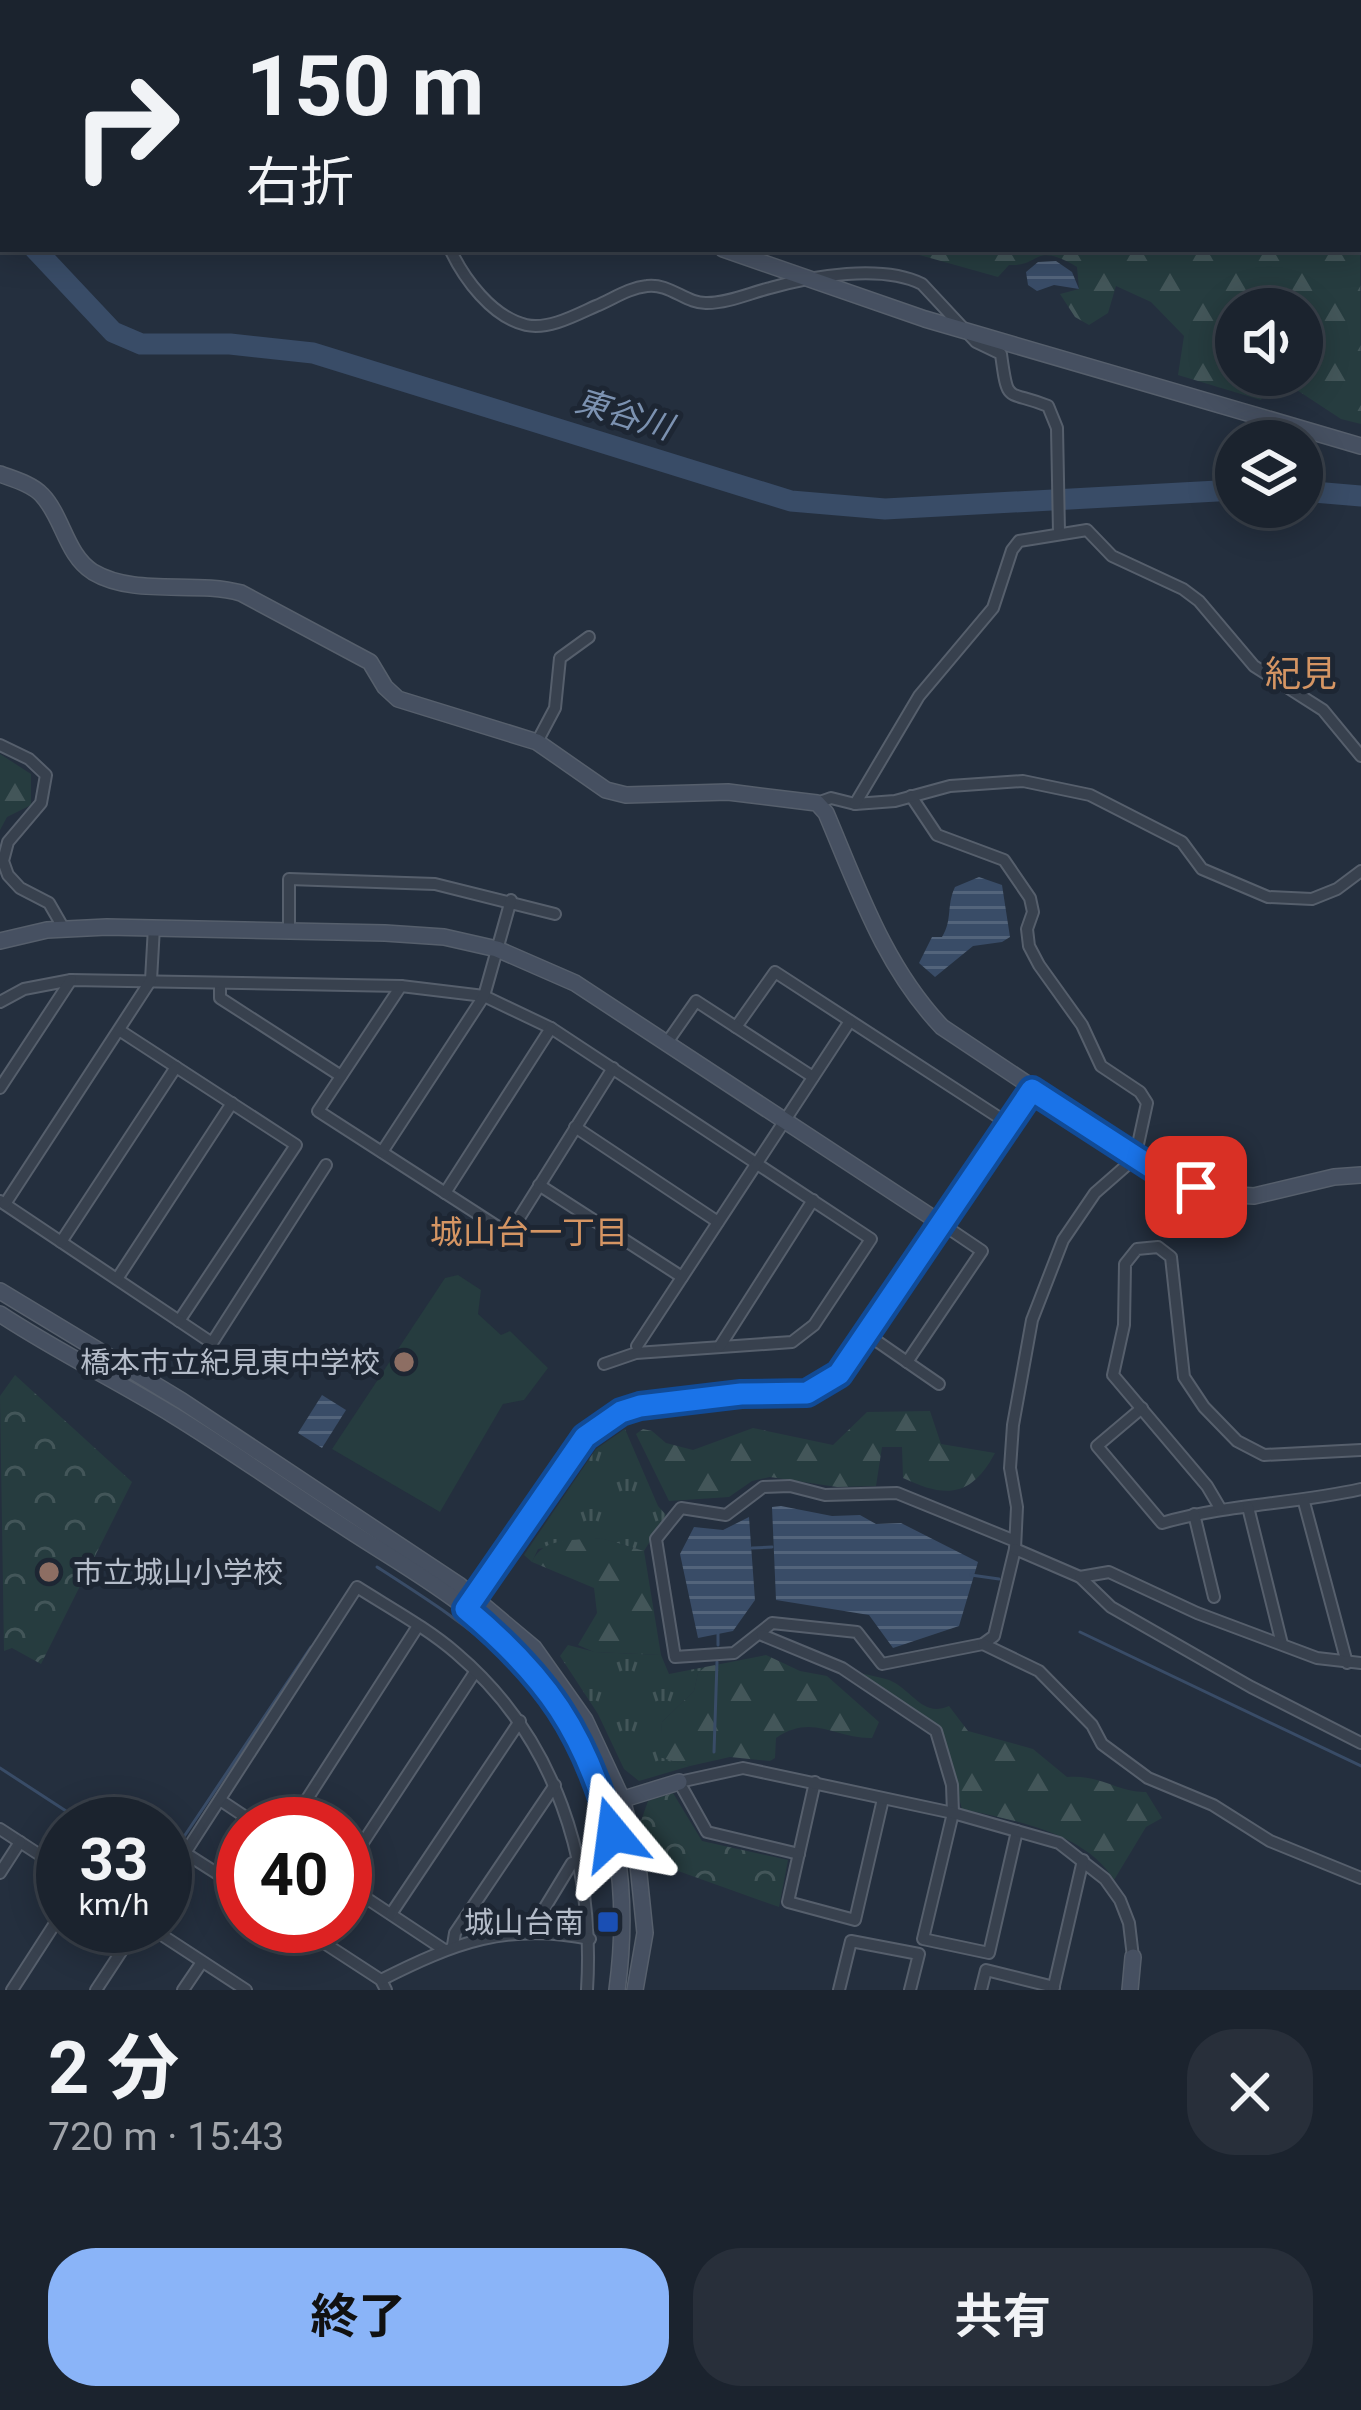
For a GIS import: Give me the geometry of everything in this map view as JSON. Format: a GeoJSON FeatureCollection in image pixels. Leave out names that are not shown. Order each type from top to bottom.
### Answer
{"type":"FeatureCollection","features":[{"type":"Feature","properties":{"kind":"street"},"geometry":{"type":"LineString","coordinates":[[452,252],[476,291],[528,326],[559,322],[626,290],[647,286],[659,286],[698,303],[715,303],[805,278],[871,272],[910,278],[922,284],[976,342],[1000,354],[1005,389],[1015,399],[1048,406],[1058,428],[1060,525]]}},
{"type":"Feature","properties":{"kind":"street"},"geometry":{"type":"LineString","coordinates":[[731,252],[1132,382],[1361,446]]}},
{"type":"Feature","properties":{"kind":"street"},"geometry":{"type":"LineString","coordinates":[[0,474],[42,495],[80,561],[94,572],[119,582],[222,587],[241,593],[370,662],[398,699],[537,742],[606,790],[626,795],[728,792],[818,803],[831,798],[856,805],[989,781],[1023,781],[1071,789],[1182,842],[1202,869],[1268,897],[1312,899],[1361,871]]}},
{"type":"Feature","properties":{"kind":"street"},"geometry":{"type":"LineString","coordinates":[[856,805],[919,696],[993,608],[1012,550],[1019,541],[1060,525],[1087,530],[1112,556],[1184,589],[1236,640],[1254,666],[1323,710],[1361,756]]}},
{"type":"Feature","properties":{"kind":"street"},"geometry":{"type":"LineString","coordinates":[[537,742],[555,708],[560,658],[590,637]]}},
{"type":"Feature","properties":{"kind":"street"},"geometry":{"type":"LineString","coordinates":[[0,745],[29,759],[46,775],[41,803],[8,842],[3,861],[20,887],[49,903],[64,929]]}},
{"type":"Feature","properties":{"kind":"street"},"geometry":{"type":"LineString","coordinates":[[911,796],[937,835],[1004,860],[1030,898],[1029,946],[1082,1025],[1101,1066],[1147,1103],[1144,1128],[1135,1158],[1095,1193],[1063,1240],[1032,1320],[1013,1425],[1010,1468],[1017,1507],[1015,1545],[994,1636],[983,1644],[882,1664],[857,1632],[772,1623],[734,1653],[675,1657],[656,1539],[681,1508],[726,1515],[763,1487],[790,1486],[825,1495],[897,1493],[1015,1545],[1080,1577],[1111,1607],[1361,1743]]}},
{"type":"Feature","properties":{"kind":"street"},"geometry":{"type":"LineString","coordinates":[[818,803],[881,941],[913,997],[942,1027],[1032,1090],[1171,1180],[1221,1195],[1254,1196],[1361,1175]]}},
{"type":"Feature","properties":{"kind":"street"},"geometry":{"type":"LineString","coordinates":[[290,931],[289,879],[435,884],[555,914]]}},
{"type":"Feature","properties":{"kind":"street"},"geometry":{"type":"LineString","coordinates":[[382,1152],[484,996],[511,900]]}},
{"type":"Feature","properties":{"kind":"street"},"geometry":{"type":"LineString","coordinates":[[154,927],[152,980],[2,1202],[212,1343],[326,1165]]}},
{"type":"Feature","properties":{"kind":"street"},"geometry":{"type":"LineString","coordinates":[[0,941],[64,929],[154,927],[444,937],[497,949],[575,983],[982,1251],[907,1362]]}},
{"type":"Feature","properties":{"kind":"street"},"geometry":{"type":"LineString","coordinates":[[736,1028],[775,972],[1009,1124]]}},
{"type":"Feature","properties":{"kind":"street"},"geometry":{"type":"LineString","coordinates":[[0,1088],[71,980]]}},
{"type":"Feature","properties":{"kind":"street"},"geometry":{"type":"LineString","coordinates":[[0,1002],[24,989],[71,980],[401,986],[484,996],[551,1028],[871,1239],[814,1325],[792,1342],[636,1353],[604,1364]]}},
{"type":"Feature","properties":{"kind":"street"},"geometry":{"type":"LineString","coordinates":[[220,983],[220,998],[340,1076]]}},
{"type":"Feature","properties":{"kind":"street"},"geometry":{"type":"LineString","coordinates":[[401,986],[318,1111],[508,1234],[613,1068]]}},
{"type":"Feature","properties":{"kind":"street"},"geometry":{"type":"LineString","coordinates":[[667,1044],[696,1001],[813,1077]]}},
{"type":"Feature","properties":{"kind":"street"},"geometry":{"type":"LineString","coordinates":[[637,1346],[850,1021]]}},
{"type":"Feature","properties":{"kind":"street"},"geometry":{"type":"LineString","coordinates":[[445,1193],[551,1028]]}},
{"type":"Feature","properties":{"kind":"street"},"geometry":{"type":"LineString","coordinates":[[119,1030],[296,1145],[179,1321]]}},
{"type":"Feature","properties":{"kind":"street"},"geometry":{"type":"LineString","coordinates":[[61,1241],[176,1067]]}},
{"type":"Feature","properties":{"kind":"street"},"geometry":{"type":"LineString","coordinates":[[471,1602],[585,1437],[621,1412],[741,1394],[807,1393],[839,1374],[1032,1090]]}},
{"type":"Feature","properties":{"kind":"street"},"geometry":{"type":"LineString","coordinates":[[117,1279],[232,1103]]}},
{"type":"Feature","properties":{"kind":"street"},"geometry":{"type":"LineString","coordinates":[[575,1127],[718,1222]]}},
{"type":"Feature","properties":{"kind":"street"},"geometry":{"type":"LineString","coordinates":[[539,1185],[682,1277]]}},
{"type":"Feature","properties":{"kind":"street"},"geometry":{"type":"LineString","coordinates":[[720,1346],[813,1200]]}},
{"type":"Feature","properties":{"kind":"street"},"geometry":{"type":"LineString","coordinates":[[1220,1508],[1113,1375],[1124,1325],[1124,1264],[1131,1253],[1146,1246],[1165,1250],[1175,1267],[1189,1389],[1237,1441],[1264,1455],[1361,1450]]}},
{"type":"Feature","properties":{"kind":"street"},"geometry":{"type":"LineString","coordinates":[[0,1291],[182,1401],[471,1602],[549,1692],[580,1738],[637,1856],[644,1933],[635,1990]]}},
{"type":"Feature","properties":{"kind":"street"},"geometry":{"type":"LineString","coordinates":[[0,1314],[174,1416],[471,1602]]}},
{"type":"Feature","properties":{"kind":"street"},"geometry":{"type":"LineString","coordinates":[[868,1335],[939,1384]]}},
{"type":"Feature","properties":{"kind":"street"},"geometry":{"type":"LineString","coordinates":[[1142,1408],[1097,1446],[1162,1523],[1220,1508],[1304,1502],[1361,1489]]}},
{"type":"Feature","properties":{"kind":"street"},"geometry":{"type":"LineString","coordinates":[[1080,1577],[1109,1572],[1197,1613],[1317,1658],[1354,1663],[1304,1502]]}},
{"type":"Feature","properties":{"kind":"street"},"geometry":{"type":"LineString","coordinates":[[1248,1507],[1282,1644]]}},
{"type":"Feature","properties":{"kind":"street"},"geometry":{"type":"LineString","coordinates":[[1194,1514],[1214,1597]]}},
{"type":"Feature","properties":{"kind":"street"},"geometry":{"type":"LineString","coordinates":[[222,1797],[357,1587],[457,1653],[520,1721],[555,1785],[580,1862],[590,1939],[587,1990]]}},
{"type":"Feature","properties":{"kind":"street"},"geometry":{"type":"LineString","coordinates":[[308,1797],[418,1626]]}},
{"type":"Feature","properties":{"kind":"street"},"geometry":{"type":"LineString","coordinates":[[762,1635],[842,1668],[936,1731],[952,1785],[953,1813],[922,1939],[989,1953],[1017,1831]]}},
{"type":"Feature","properties":{"kind":"street"},"geometry":{"type":"LineString","coordinates":[[983,1644],[1039,1671],[1092,1725],[1102,1744],[1148,1778],[1213,1805],[1270,1841],[1361,1878]]}},
{"type":"Feature","properties":{"kind":"street"},"geometry":{"type":"LineString","coordinates":[[372,1829],[475,1672]]}},
{"type":"Feature","properties":{"kind":"street"},"geometry":{"type":"LineString","coordinates":[[391,1915],[520,1721]]}},
{"type":"Feature","properties":{"kind":"street"},"geometry":{"type":"LineString","coordinates":[[614,1802],[711,1772],[743,1768],[953,1813],[1059,1843],[1105,1879],[1120,1900],[1129,1923],[1133,1957],[1130,1990]]}},
{"type":"Feature","properties":{"kind":"street"},"geometry":{"type":"LineString","coordinates":[[679,1782],[707,1832],[799,1853]]}},
{"type":"Feature","properties":{"kind":"street"},"geometry":{"type":"LineString","coordinates":[[815,1782],[788,1902],[855,1920],[883,1799]]}},
{"type":"Feature","properties":{"kind":"street"},"geometry":{"type":"LineString","coordinates":[[448,1947],[555,1785]]}},
{"type":"Feature","properties":{"kind":"street"},"geometry":{"type":"LineString","coordinates":[[614,1802],[625,1934],[617,1990]]}},
{"type":"Feature","properties":{"kind":"street"},"geometry":{"type":"LineString","coordinates":[[216,1806],[185,1853],[216,1873]]}},
{"type":"Feature","properties":{"kind":"street"},"geometry":{"type":"LineString","coordinates":[[0,1829],[36,1852]]}},
{"type":"Feature","properties":{"kind":"street"},"geometry":{"type":"LineString","coordinates":[[0,1874],[20,1842]]}},
{"type":"Feature","properties":{"kind":"street"},"geometry":{"type":"LineString","coordinates":[[981,1990],[986,1970],[1054,1989],[1083,1860]]}},
{"type":"Feature","properties":{"kind":"street"},"geometry":{"type":"LineString","coordinates":[[530,1932],[572,1863],[580,1862]]}},
{"type":"Feature","properties":{"kind":"street"},"geometry":{"type":"LineString","coordinates":[[372,1902],[448,1947]]}},
{"type":"Feature","properties":{"kind":"street"},"geometry":{"type":"LineString","coordinates":[[337,1953],[384,1985],[448,1947],[530,1932],[590,1939]]}},
{"type":"Feature","properties":{"kind":"street"},"geometry":{"type":"LineString","coordinates":[[839,1990],[850,1941],[919,1954],[910,1990]]}},
{"type":"Feature","properties":{"kind":"street"},"geometry":{"type":"LineString","coordinates":[[12,1990],[36,1953]]}},
{"type":"Feature","properties":{"kind":"street"},"geometry":{"type":"LineString","coordinates":[[96,1990],[120,1953]]}},
{"type":"Feature","properties":{"kind":"street"},"geometry":{"type":"LineString","coordinates":[[188,1953],[246,1990]]}},
{"type":"Feature","properties":{"kind":"street"},"geometry":{"type":"LineString","coordinates":[[183,1990],[202,1962]]}},
{"type":"Feature","properties":{"kind":"green space"},"geometry":{"type":"Polygon","coordinates":[[[909,252],[1360,252],[1361,424],[1341,419],[1306,396],[1323,396],[1323,288],[1215,288],[1215,386],[1178,375],[1184,336],[1151,302],[1116,286],[1108,313],[1089,325],[1075,317],[1060,294],[1079,289],[1077,267],[1044,255],[1009,265],[998,277],[909,252]]]}},
{"type":"Feature","properties":{"kind":"green space"},"geometry":{"type":"Polygon","coordinates":[[[0,754],[31,774],[31,805],[7,817],[0,830],[0,754]]]}},
{"type":"Feature","properties":{"kind":"green space"},"geometry":{"type":"Polygon","coordinates":[[[458,1275],[481,1290],[478,1314],[501,1335],[510,1331],[548,1368],[524,1400],[503,1404],[440,1512],[332,1449],[445,1278],[458,1275]]]}},
{"type":"Feature","properties":{"kind":"green space","name":"市立城山小学校"},"geometry":{"type":"Polygon","coordinates":[[[15,1375],[132,1482],[41,1664],[12,1648],[4,1651],[0,1396],[15,1375]]]}},
{"type":"Feature","properties":{"kind":"green space"},"geometry":{"type":"Polygon","coordinates":[[[930,1411],[941,1444],[995,1453],[966,1486],[944,1491],[903,1478],[902,1447],[882,1447],[876,1486],[837,1487],[770,1477],[752,1481],[729,1497],[669,1501],[636,1434],[643,1429],[652,1431],[666,1443],[693,1450],[753,1428],[833,1445],[867,1412],[930,1411]]]}},
{"type":"Feature","properties":{"kind":"green space"},"geometry":{"type":"Polygon","coordinates":[[[625,1429],[666,1515],[644,1551],[600,1538],[538,1549],[532,1562],[524,1555],[596,1449],[625,1429]]]}},
{"type":"Feature","properties":{"kind":"green space"},"geometry":{"type":"Polygon","coordinates":[[[601,1538],[644,1551],[661,1655],[594,1652],[578,1645],[597,1613],[594,1588],[532,1562],[552,1544],[601,1538]]]}},
{"type":"Feature","properties":{"kind":"green space"},"geometry":{"type":"Polygon","coordinates":[[[568,1645],[595,1652],[661,1655],[669,1674],[705,1667],[698,1673],[694,1691],[662,1722],[660,1757],[690,1766],[639,1781],[624,1769],[598,1714],[560,1656],[568,1645]]]}},
{"type":"Feature","properties":{"kind":"green space"},"geometry":{"type":"Polygon","coordinates":[[[766,1655],[800,1671],[827,1676],[879,1722],[872,1738],[801,1728],[776,1738],[775,1758],[770,1761],[730,1757],[690,1766],[659,1757],[662,1722],[694,1691],[698,1673],[705,1667],[766,1655]]]}},
{"type":"Feature","properties":{"kind":"green space"},"geometry":{"type":"Polygon","coordinates":[[[859,1673],[897,1684],[924,1706],[949,1706],[968,1731],[1033,1749],[1067,1777],[1146,1792],[1162,1818],[1146,1827],[1114,1880],[1085,1850],[1066,1839],[962,1809],[940,1730],[859,1673]]]}},
{"type":"Feature","properties":{"kind":"green space"},"geometry":{"type":"Polygon","coordinates":[[[673,1793],[702,1841],[788,1860],[779,1907],[653,1862],[641,1821],[648,1801],[673,1793]]]}},
{"type":"Feature","properties":{"kind":"water"},"geometry":{"type":"Polygon","coordinates":[[[1056,261],[1072,272],[1079,289],[1054,285],[1037,291],[1028,285],[1026,272],[1038,262],[1056,261]]]}},
{"type":"Feature","properties":{"kind":"water"},"geometry":{"type":"Polygon","coordinates":[[[979,877],[1002,885],[1010,937],[973,946],[935,977],[919,963],[932,937],[942,937],[955,887],[979,877]]]}},
{"type":"Feature","properties":{"kind":"water"},"geometry":{"type":"Polygon","coordinates":[[[322,1395],[346,1410],[322,1448],[298,1433],[322,1395]]]}},
{"type":"Feature","properties":{"kind":"water"},"geometry":{"type":"Polygon","coordinates":[[[772,1507],[832,1516],[860,1515],[876,1524],[901,1523],[978,1562],[959,1626],[893,1648],[869,1615],[776,1600],[772,1507]]]}},
{"type":"Feature","properties":{"kind":"water"},"geometry":{"type":"Polygon","coordinates":[[[749,1517],[755,1600],[733,1631],[698,1638],[680,1554],[694,1527],[723,1530],[749,1517]]]}},
{"type":"Feature","properties":{"kind":"waterway","name":"東谷川"},"geometry":{"type":"LineString","coordinates":[[38,252],[113,332],[141,344],[230,344],[313,353],[791,501],[885,509],[1215,491]]}},
{"type":"Feature","properties":{"kind":"waterway","name":"東谷川"},"geometry":{"type":"LineString","coordinates":[[1323,493],[1361,496]]}},
{"type":"Feature","properties":{"kind":"waterway"},"geometry":{"type":"LineString","coordinates":[[752,1548],[772,1547]]}},
{"type":"Feature","properties":{"kind":"waterway"},"geometry":{"type":"LineString","coordinates":[[377,1567],[475,1634],[527,1684],[569,1748],[586,1788]]}},
{"type":"Feature","properties":{"kind":"waterway"},"geometry":{"type":"LineString","coordinates":[[971,1575],[999,1579]]}},
{"type":"Feature","properties":{"kind":"waterway"},"geometry":{"type":"LineString","coordinates":[[718,1631],[718,1645]]}},
{"type":"Feature","properties":{"kind":"waterway"},"geometry":{"type":"LineString","coordinates":[[1080,1632],[1361,1766]]}},
{"type":"Feature","properties":{"kind":"waterway"},"geometry":{"type":"LineString","coordinates":[[192,1825],[311,1647]]}},
{"type":"Feature","properties":{"kind":"waterway"},"geometry":{"type":"LineString","coordinates":[[714,1752],[717,1662]]}},
{"type":"Feature","properties":{"kind":"waterway"},"geometry":{"type":"LineString","coordinates":[[0,1768],[45,1797]]}},
{"type":"Feature","properties":{"kind":"place","name":"橋本市立紀見東中学校"},"geometry":{"type":"Point","coordinates":[404,1362]}},
{"type":"Feature","properties":{"kind":"place","name":"市立城山小学校"},"geometry":{"type":"Point","coordinates":[49,1572]}},
{"type":"Feature","properties":{"kind":"place","name":"城山台南"},"geometry":{"type":"Point","coordinates":[608,1922]}},
{"type":"Feature","properties":{"kind":"district","name":"紀見"},"geometry":{"type":"Point","coordinates":[1301,674]}},
{"type":"Feature","properties":{"kind":"district","name":"城山台一丁目"},"geometry":{"type":"Point","coordinates":[529,1232]}},
{"type":"Feature","properties":{"kind":"route"},"geometry":{"type":"LineString","coordinates":[[613,1834],[600,1784],[580,1738],[517,1654],[466,1609],[585,1437],[621,1412],[640,1406],[741,1394],[807,1393],[839,1374],[1032,1090],[1171,1180],[1196,1187]]}}]}
